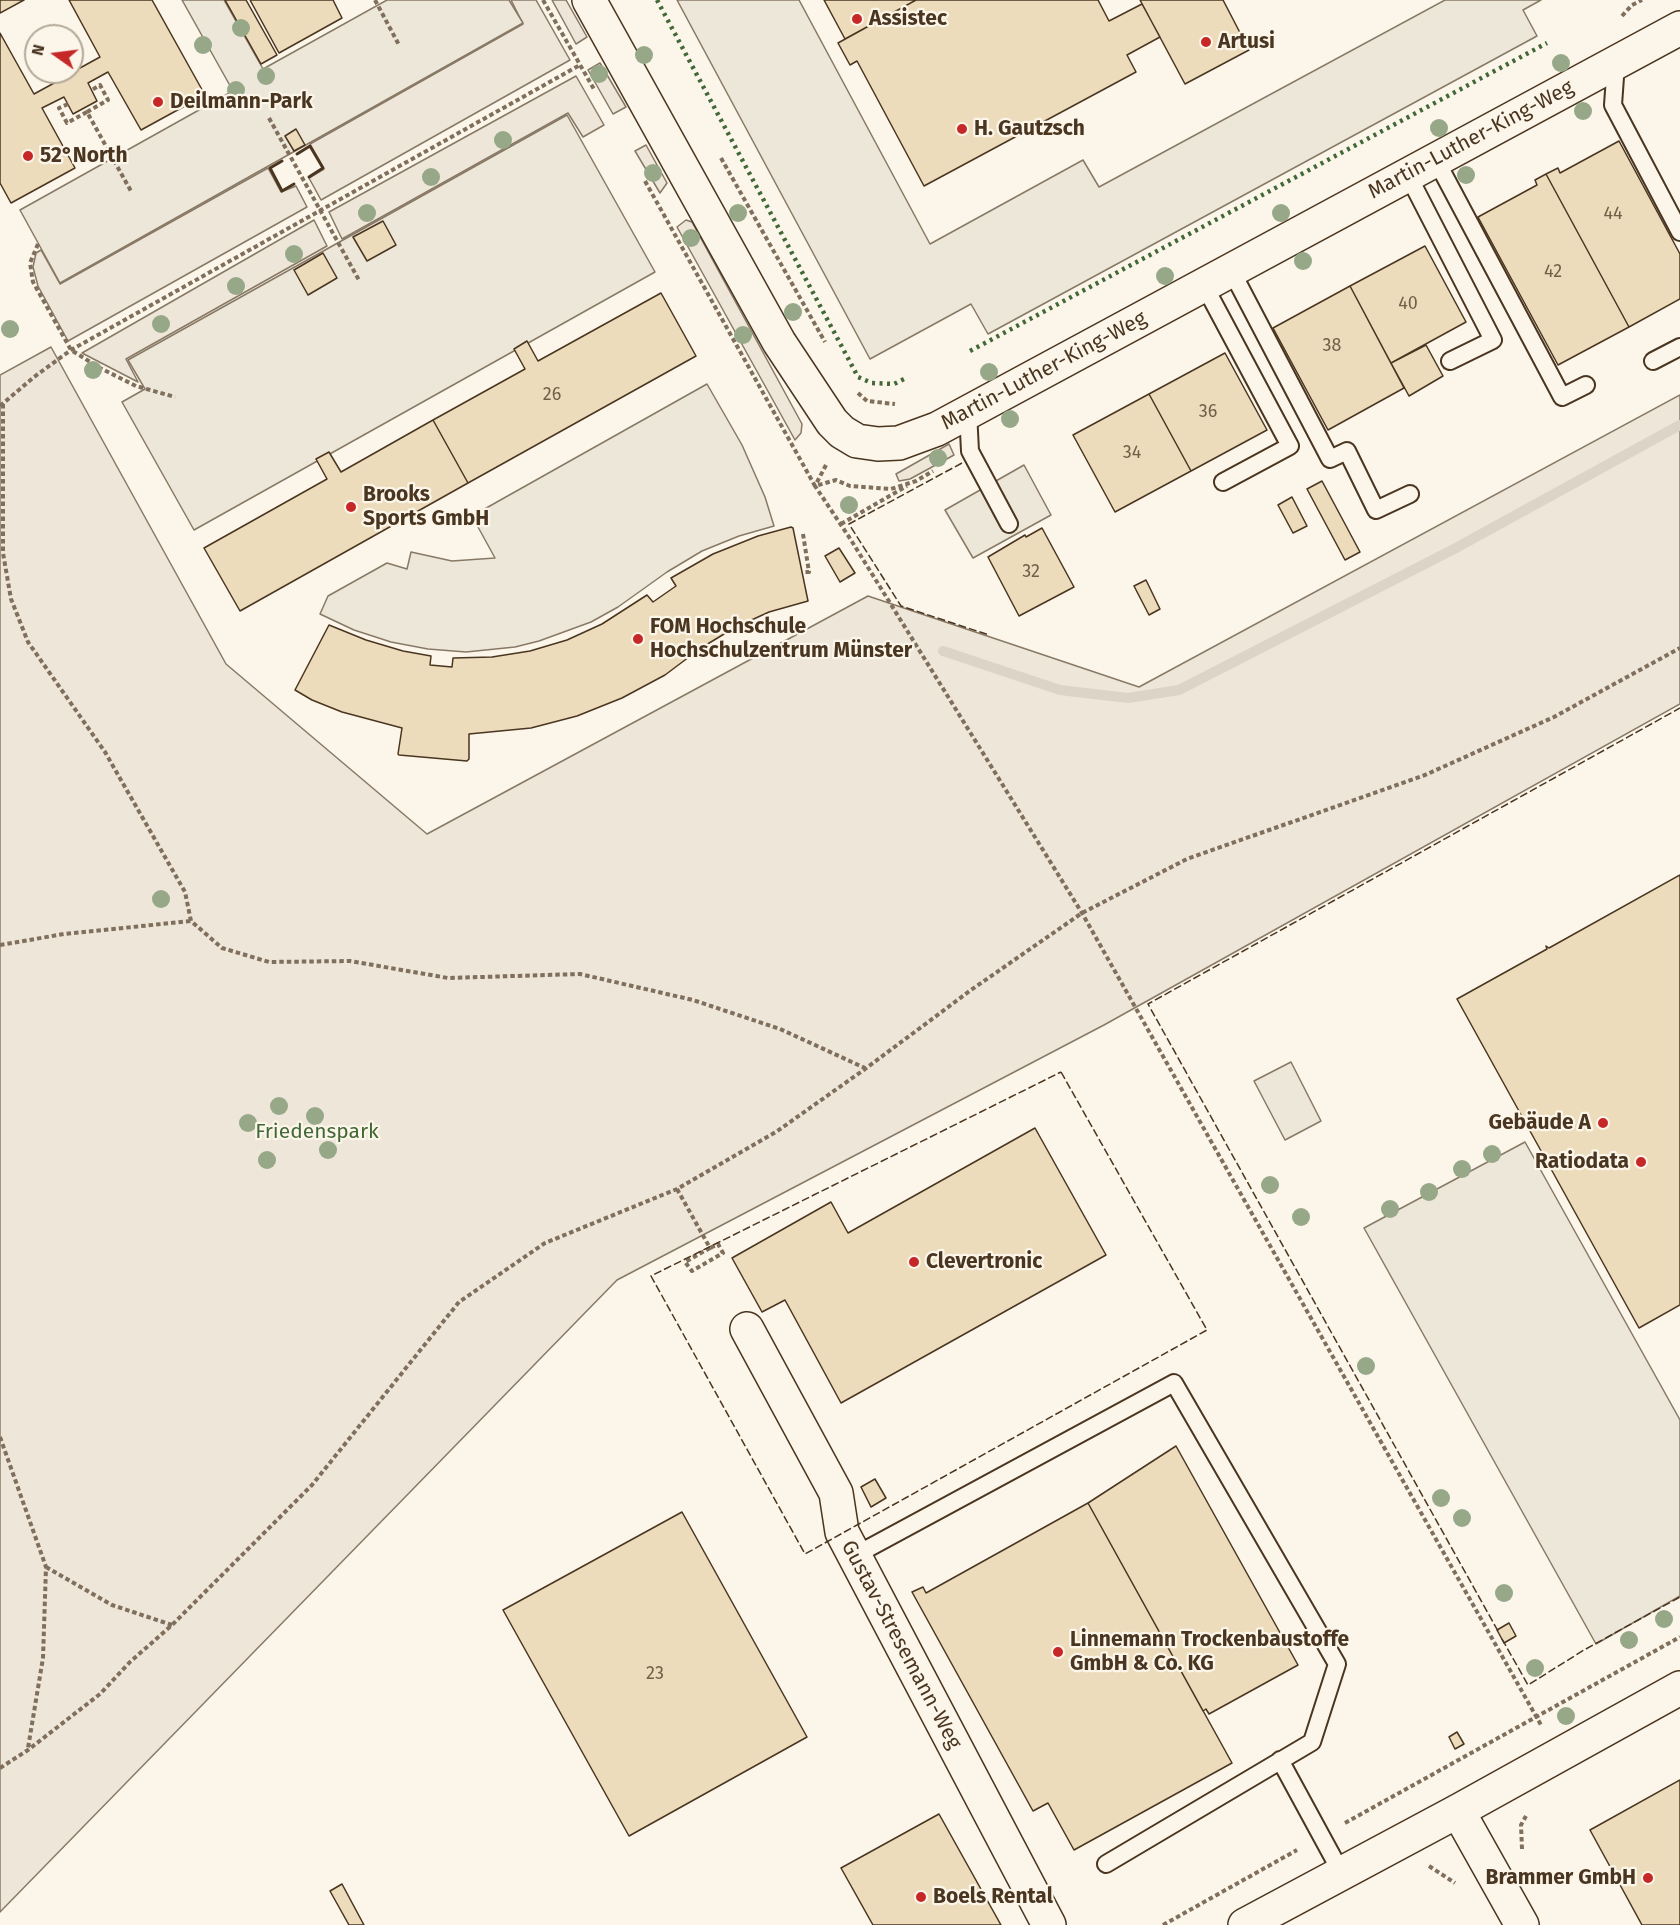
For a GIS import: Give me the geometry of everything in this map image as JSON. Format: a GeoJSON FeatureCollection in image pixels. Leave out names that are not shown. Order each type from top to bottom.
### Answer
{"type":"FeatureCollection","features":[{"type":"Feature","properties":{"kind":"street","name":"Martin-Luther-King-Weg"},"geometry":{"type":"LineString","coordinates":[[589,0],[779,342],[832,422],[842,432],[857,441],[878,444],[899,443],[937,429],[1680,28]]}},
{"type":"Feature","properties":{"kind":"street","name":"Gustav-Stresemann-Weg"},"geometry":{"type":"LineString","coordinates":[[747,1329],[836,1493],[842,1532],[854,1556],[1049,1925]]}},
{"type":"Feature","properties":{"kind":"street"},"geometry":{"type":"LineString","coordinates":[[1245,1925],[1680,1688]]}},
{"type":"Feature","properties":{"kind":"street"},"geometry":{"type":"LineString","coordinates":[[1458,1811],[1514,1919]]}},
{"type":"Feature","properties":{"kind":"lane"},"geometry":{"type":"LineString","coordinates":[[1616,63],[1613,105],[1680,232]]}},
{"type":"Feature","properties":{"kind":"lane"},"geometry":{"type":"LineString","coordinates":[[1436,160],[1562,397],[1586,385]]}},
{"type":"Feature","properties":{"kind":"lane"},"geometry":{"type":"LineString","coordinates":[[1408,175],[1494,340],[1450,361]]}},
{"type":"Feature","properties":{"kind":"lane"},"geometry":{"type":"LineString","coordinates":[[1217,277],[1290,446],[1223,482]]}},
{"type":"Feature","properties":{"kind":"lane"},"geometry":{"type":"LineString","coordinates":[[1217,277],[1330,459],[1347,451],[1376,510],[1410,494]]}},
{"type":"Feature","properties":{"kind":"lane"},"geometry":{"type":"LineString","coordinates":[[1653,361],[1680,347]]}},
{"type":"Feature","properties":{"kind":"lane"},"geometry":{"type":"LineString","coordinates":[[968,412],[970,451],[1009,524]]}},
{"type":"Feature","properties":{"kind":"lane"},"geometry":{"type":"LineString","coordinates":[[854,1556],[1174,1383],[1337,1664],[1312,1742],[1106,1864]]}},
{"type":"Feature","properties":{"kind":"lane"},"geometry":{"type":"LineString","coordinates":[[1280,1760],[1342,1874]]}},
{"type":"Feature","properties":{"kind":"path"},"geometry":{"type":"LineString","coordinates":[[375,0],[399,45]]}},
{"type":"Feature","properties":{"kind":"path"},"geometry":{"type":"LineString","coordinates":[[543,0],[597,95]]}},
{"type":"Feature","properties":{"kind":"path"},"geometry":{"type":"LineString","coordinates":[[1617,22],[1635,0]]}},
{"type":"Feature","properties":{"kind":"path"},"geometry":{"type":"LineString","coordinates":[[1632,5],[1642,0]]}},
{"type":"Feature","properties":{"kind":"path"},"geometry":{"type":"LineString","coordinates":[[615,45],[71,350],[34,376],[2,405],[3,553],[11,599],[28,642],[105,752],[185,892],[191,921],[222,948],[269,962],[350,961],[448,978],[580,974],[693,1000],[759,1021],[865,1068]]}},
{"type":"Feature","properties":{"kind":"path"},"geometry":{"type":"LineString","coordinates":[[68,104],[59,108],[67,123],[108,100],[100,85],[92,90]]}},
{"type":"Feature","properties":{"kind":"path"},"geometry":{"type":"LineString","coordinates":[[87,112],[132,193]]}},
{"type":"Feature","properties":{"kind":"path"},"geometry":{"type":"LineString","coordinates":[[269,118],[360,282]]}},
{"type":"Feature","properties":{"kind":"path"},"geometry":{"type":"LineString","coordinates":[[717,150],[826,344]]}},
{"type":"Feature","properties":{"kind":"path"},"geometry":{"type":"LineString","coordinates":[[641,173],[815,486],[841,524],[1083,913],[1558,1756]]}},
{"type":"Feature","properties":{"kind":"path"},"geometry":{"type":"LineString","coordinates":[[38,244],[30,263],[33,282],[71,350],[136,386],[175,397]]}},
{"type":"Feature","properties":{"kind":"path"},"geometry":{"type":"LineString","coordinates":[[852,388],[867,401],[894,404],[903,402]]}},
{"type":"Feature","properties":{"kind":"path"},"geometry":{"type":"LineString","coordinates":[[815,486],[842,432]]}},
{"type":"Feature","properties":{"kind":"path"},"geometry":{"type":"LineString","coordinates":[[841,524],[970,451]]}},
{"type":"Feature","properties":{"kind":"path"},"geometry":{"type":"LineString","coordinates":[[815,486],[836,480],[850,486],[891,489],[916,481]]}},
{"type":"Feature","properties":{"kind":"path"},"geometry":{"type":"LineString","coordinates":[[803,534],[809,572],[803,573]]}},
{"type":"Feature","properties":{"kind":"path"},"geometry":{"type":"LineString","coordinates":[[0,1768],[28,1750],[100,1694],[312,1485],[459,1302],[545,1243],[677,1189],[776,1132],[971,990],[1083,913],[1187,859],[1425,776],[1554,717],[1680,648]]}},
{"type":"Feature","properties":{"kind":"path"},"geometry":{"type":"LineString","coordinates":[[0,945],[64,934],[191,921]]}},
{"type":"Feature","properties":{"kind":"path"},"geometry":{"type":"LineString","coordinates":[[677,1189],[710,1248]]}},
{"type":"Feature","properties":{"kind":"path"},"geometry":{"type":"LineString","coordinates":[[718,1244],[723,1253],[692,1271],[686,1262],[710,1248],[718,1244]]}},
{"type":"Feature","properties":{"kind":"path"},"geometry":{"type":"LineString","coordinates":[[0,1437],[46,1567],[43,1658],[28,1750]]}},
{"type":"Feature","properties":{"kind":"path"},"geometry":{"type":"LineString","coordinates":[[46,1567],[112,1605],[172,1625]]}},
{"type":"Feature","properties":{"kind":"path"},"geometry":{"type":"LineString","coordinates":[[1163,1925],[1680,1636]]}},
{"type":"Feature","properties":{"kind":"path"},"geometry":{"type":"LineString","coordinates":[[1525,1857],[1521,1847],[1521,1825],[1530,1809]]}},
{"type":"Feature","properties":{"kind":"green space"},"geometry":{"type":"Polygon","coordinates":[[[511,0],[536,0],[570,60],[321,200],[309,178],[324,169],[310,144],[523,24],[511,0]]]}},
{"type":"Feature","properties":{"kind":"green space"},"geometry":{"type":"Polygon","coordinates":[[[552,0],[566,0],[587,37],[576,44],[552,0]]]}},
{"type":"Feature","properties":{"kind":"green space"},"geometry":{"type":"Polygon","coordinates":[[[600,63],[626,107],[613,114],[588,70],[600,63]]]}},
{"type":"Feature","properties":{"kind":"green space"},"geometry":{"type":"Polygon","coordinates":[[[576,76],[604,125],[583,137],[568,113],[342,239],[329,212],[576,76]]]}},
{"type":"Feature","properties":{"kind":"green space"},"geometry":{"type":"Polygon","coordinates":[[[646,145],[667,183],[660,193],[635,151],[646,145]]]}},
{"type":"Feature","properties":{"kind":"green space"},"geometry":{"type":"Polygon","coordinates":[[[268,168],[281,192],[296,186],[307,207],[68,341],[38,286],[33,267],[36,253],[41,250],[60,284],[268,168]]]}},
{"type":"Feature","properties":{"kind":"green space"},"geometry":{"type":"Polygon","coordinates":[[[314,220],[327,246],[126,359],[138,382],[82,353],[314,220]]]}},
{"type":"Feature","properties":{"kind":"green space"},"geometry":{"type":"Polygon","coordinates":[[[686,220],[692,222],[802,424],[801,433],[795,440],[677,227],[686,220]]]}},
{"type":"Feature","properties":{"kind":"green space","name":"Friedenspark"},"geometry":{"type":"Polygon","coordinates":[[[51,347],[226,664],[427,834],[868,596],[1139,687],[1680,395],[1680,704],[1104,1025],[617,1280],[0,1912],[0,375],[51,347]]]}},
{"type":"Feature","properties":{"kind":"green space"},"geometry":{"type":"Polygon","coordinates":[[[949,444],[954,455],[910,479],[899,481],[896,474],[949,444]]]}},
{"type":"Feature","properties":{"kind":"shaded area"},"geometry":{"type":"Polygon","coordinates":[[[182,0],[224,0],[263,69],[387,0],[509,0],[523,23],[60,283],[20,210],[233,91],[182,0]]]}},
{"type":"Feature","properties":{"kind":"shaded area"},"geometry":{"type":"Polygon","coordinates":[[[677,0],[799,0],[930,244],[1083,160],[1099,187],[1445,0],[1541,0],[1523,10],[1537,36],[988,334],[971,304],[870,359],[677,0]]]}},
{"type":"Feature","properties":{"kind":"shaded area"},"geometry":{"type":"Polygon","coordinates":[[[567,115],[655,272],[194,530],[122,402],[145,389],[128,360],[567,115]]]}},
{"type":"Feature","properties":{"kind":"shaded area"},"geometry":{"type":"Polygon","coordinates":[[[707,384],[742,445],[765,497],[774,526],[739,536],[702,551],[667,572],[618,607],[591,622],[515,647],[466,652],[428,649],[391,642],[354,630],[320,614],[328,596],[387,563],[407,569],[411,552],[452,561],[495,558],[472,516],[707,384]]]}},
{"type":"Feature","properties":{"kind":"shaded area"},"geometry":{"type":"Polygon","coordinates":[[[1024,465],[1051,515],[973,558],[945,510],[1024,465]]]}},
{"type":"Feature","properties":{"kind":"shaded area"},"geometry":{"type":"Polygon","coordinates":[[[1291,1062],[1321,1121],[1285,1140],[1254,1081],[1291,1062]]]}},
{"type":"Feature","properties":{"kind":"shaded area"},"geometry":{"type":"Polygon","coordinates":[[[1525,1142],[1680,1420],[1680,1596],[1596,1644],[1364,1228],[1525,1142]]]}},
{"type":"Feature","properties":{"kind":"building"},"geometry":{"type":"Polygon","coordinates":[[[0,0],[24,0],[0,13],[0,0]]]}},
{"type":"Feature","properties":{"kind":"building","name":"Deilmann-Park"},"geometry":{"type":"Polygon","coordinates":[[[69,0],[152,0],[205,95],[141,130],[108,72],[88,83],[97,101],[73,114],[64,97],[42,108],[75,168],[11,203],[0,183],[0,33],[24,76],[24,84],[28,84],[34,94],[52,84],[84,84],[84,66],[100,57],[69,0]]]}},
{"type":"Feature","properties":{"kind":"building"},"geometry":{"type":"Polygon","coordinates":[[[225,0],[246,0],[277,55],[261,64],[225,0]]]}},
{"type":"Feature","properties":{"kind":"building"},"geometry":{"type":"Polygon","coordinates":[[[250,0],[333,0],[342,18],[279,53],[250,0]]]}},
{"type":"Feature","properties":{"kind":"building","name":"Assistec"},"geometry":{"type":"Polygon","coordinates":[[[824,0],[916,0],[845,39],[824,0]]]}},
{"type":"Feature","properties":{"kind":"building","name":"H. Gautzsch"},"geometry":{"type":"Polygon","coordinates":[[[916,0],[1098,0],[1109,21],[1142,4],[1160,37],[1127,55],[1136,72],[924,186],[857,61],[850,65],[838,43],[916,0]]]}},
{"type":"Feature","properties":{"kind":"building"},"geometry":{"type":"Polygon","coordinates":[[[1140,0],[1223,0],[1249,50],[1185,84],[1140,0]]]}},
{"type":"Feature","properties":{"kind":"building"},"geometry":{"type":"Polygon","coordinates":[[[296,129],[305,145],[294,151],[285,136],[296,129]]]}},
{"type":"Feature","properties":{"kind":"building"},"geometry":{"type":"Polygon","coordinates":[[[1619,141],[1680,254],[1680,299],[1629,327],[1546,174],[1558,168],[1560,173],[1619,141]]]}},
{"type":"Feature","properties":{"kind":"building"},"geometry":{"type":"Polygon","coordinates":[[[1546,174],[1629,327],[1558,365],[1478,217],[1537,185],[1535,180],[1546,174]]]}},
{"type":"Feature","properties":{"kind":"building"},"geometry":{"type":"Polygon","coordinates":[[[383,221],[396,245],[367,261],[353,237],[383,221]]]}},
{"type":"Feature","properties":{"kind":"building"},"geometry":{"type":"Polygon","coordinates":[[[1425,246],[1466,322],[1391,363],[1350,286],[1425,246]]]}},
{"type":"Feature","properties":{"kind":"building"},"geometry":{"type":"Polygon","coordinates":[[[323,253],[337,278],[308,295],[294,270],[323,253]]]}},
{"type":"Feature","properties":{"kind":"building"},"geometry":{"type":"Polygon","coordinates":[[[1350,286],[1404,388],[1328,430],[1273,328],[1350,286]]]}},
{"type":"Feature","properties":{"kind":"building"},"geometry":{"type":"Polygon","coordinates":[[[661,293],[696,356],[468,483],[433,420],[525,369],[514,349],[527,341],[538,361],[661,293]]]}},
{"type":"Feature","properties":{"kind":"building"},"geometry":{"type":"Polygon","coordinates":[[[1426,345],[1443,376],[1409,396],[1391,363],[1426,345]]]}},
{"type":"Feature","properties":{"kind":"building"},"geometry":{"type":"Polygon","coordinates":[[[1225,353],[1267,430],[1191,471],[1149,394],[1225,353]]]}},
{"type":"Feature","properties":{"kind":"building"},"geometry":{"type":"Polygon","coordinates":[[[1149,394],[1191,471],[1115,512],[1073,435],[1149,394]]]}},
{"type":"Feature","properties":{"kind":"building","name":"Brooks Sports GmbH"},"geometry":{"type":"Polygon","coordinates":[[[433,420],[468,483],[240,611],[204,548],[327,479],[316,459],[329,452],[341,472],[433,420]]]}},
{"type":"Feature","properties":{"kind":"building"},"geometry":{"type":"Polygon","coordinates":[[[1322,481],[1360,552],[1345,560],[1307,489],[1322,481]]]}},
{"type":"Feature","properties":{"kind":"building"},"geometry":{"type":"Polygon","coordinates":[[[1292,497],[1307,526],[1293,533],[1278,505],[1292,497]]]}},
{"type":"Feature","properties":{"kind":"building"},"geometry":{"type":"Polygon","coordinates":[[[791,527],[808,601],[769,612],[734,628],[701,648],[665,675],[622,698],[577,716],[531,728],[469,734],[469,759],[467,761],[399,755],[402,728],[342,712],[312,700],[295,690],[329,625],[366,640],[403,651],[431,656],[430,665],[452,667],[453,658],[492,657],[530,651],[567,640],[602,624],[647,595],[653,602],[676,586],[671,578],[713,554],[758,536],[791,527]]]}},
{"type":"Feature","properties":{"kind":"building"},"geometry":{"type":"Polygon","coordinates":[[[1042,528],[1074,587],[1019,616],[988,557],[1025,535],[1026,537],[1042,528]]]}},
{"type":"Feature","properties":{"kind":"building"},"geometry":{"type":"Polygon","coordinates":[[[839,548],[855,573],[840,582],[825,556],[839,548]]]}},
{"type":"Feature","properties":{"kind":"building"},"geometry":{"type":"Polygon","coordinates":[[[1146,580],[1160,609],[1149,615],[1134,586],[1146,580]]]}},
{"type":"Feature","properties":{"kind":"building","name":"Gebäude A"},"geometry":{"type":"Polygon","coordinates":[[[1680,875],[1680,1305],[1639,1328],[1457,999],[1547,949],[1546,946],[1549,948],[1680,875]]]}},
{"type":"Feature","properties":{"kind":"building"},"geometry":{"type":"Polygon","coordinates":[[[1035,1128],[1106,1255],[841,1403],[785,1300],[762,1312],[732,1258],[831,1202],[848,1233],[1035,1128]]]}},
{"type":"Feature","properties":{"kind":"building"},"geometry":{"type":"Polygon","coordinates":[[[1176,1446],[1298,1665],[1209,1714],[1206,1709],[1203,1711],[1088,1503],[1176,1446]]]}},
{"type":"Feature","properties":{"kind":"building"},"geometry":{"type":"Polygon","coordinates":[[[875,1479],[886,1498],[871,1507],[861,1487],[875,1479]]]}},
{"type":"Feature","properties":{"kind":"building","name":"Linnemann Trockenbaustoffe GmbH & Co. KG"},"geometry":{"type":"Polygon","coordinates":[[[1088,1503],[1232,1763],[1074,1850],[1048,1803],[1033,1811],[912,1592],[923,1587],[926,1593],[1088,1503]]]}},
{"type":"Feature","properties":{"kind":"building"},"geometry":{"type":"Polygon","coordinates":[[[682,1512],[807,1737],[629,1836],[503,1610],[682,1512]]]}},
{"type":"Feature","properties":{"kind":"building"},"geometry":{"type":"Polygon","coordinates":[[[1509,1623],[1516,1636],[1504,1643],[1497,1630],[1509,1623]]]}},
{"type":"Feature","properties":{"kind":"building"},"geometry":{"type":"Polygon","coordinates":[[[1457,1732],[1464,1744],[1455,1749],[1449,1737],[1457,1732]]]}},
{"type":"Feature","properties":{"kind":"building","name":"Brammer GmbH"},"geometry":{"type":"Polygon","coordinates":[[[1680,1780],[1680,1925],[1642,1925],[1590,1830],[1680,1780]]]}},
{"type":"Feature","properties":{"kind":"building","name":"Boels Rental"},"geometry":{"type":"Polygon","coordinates":[[[939,1814],[1001,1925],[873,1925],[841,1868],[939,1814]]]}},
{"type":"Feature","properties":{"kind":"building"},"geometry":{"type":"Polygon","coordinates":[[[342,1884],[364,1925],[349,1925],[330,1891],[342,1884]]]}},
{"type":"Feature","properties":{"kind":"waterway"},"geometry":{"type":"LineString","coordinates":[[943,651],[1060,690],[1128,698],[1179,690],[1454,549],[1680,425]]}},
{"type":"Feature","properties":{"kind":"hedge"},"geometry":{"type":"LineString","coordinates":[[657,0],[858,377],[872,383],[894,384],[906,378]]}},
{"type":"Feature","properties":{"kind":"hedge"},"geometry":{"type":"LineString","coordinates":[[970,351],[1547,43]]}},
{"type":"Feature","properties":{"kind":"fence"},"geometry":{"type":"LineString","coordinates":[[962,463],[849,524],[901,606],[989,635]]}},
{"type":"Feature","properties":{"kind":"fence"},"geometry":{"type":"LineString","coordinates":[[1498,1631],[1148,1004],[1680,708]]}},
{"type":"Feature","properties":{"kind":"fence"},"geometry":{"type":"LineString","coordinates":[[1061,1072],[1207,1330],[805,1554],[651,1276],[1061,1072]]}},
{"type":"Feature","properties":{"kind":"fence"},"geometry":{"type":"LineString","coordinates":[[1502,1639],[1528,1685],[1584,1650],[1680,1597]]}},
{"type":"Feature","properties":{"kind":"wall"},"geometry":{"type":"LineString","coordinates":[[297,154],[310,146],[323,168],[309,177]]}},
{"type":"Feature","properties":{"kind":"wall"},"geometry":{"type":"LineString","coordinates":[[282,161],[270,168],[282,191],[294,184]]}},
{"type":"Feature","properties":{"kind":"place","name":"Assistec"},"geometry":{"type":"Point","coordinates":[857,19]}},
{"type":"Feature","properties":{"kind":"place","name":"Artusi"},"geometry":{"type":"Point","coordinates":[1206,42]}},
{"type":"Feature","properties":{"kind":"place","name":"Deilmann-Park"},"geometry":{"type":"Point","coordinates":[158,102]}},
{"type":"Feature","properties":{"kind":"place","name":"H. Gautzsch"},"geometry":{"type":"Point","coordinates":[962,129]}},
{"type":"Feature","properties":{"kind":"place","name":"52°North"},"geometry":{"type":"Point","coordinates":[28,156]}},
{"type":"Feature","properties":{"kind":"place","name":"Brooks Sports GmbH"},"geometry":{"type":"Point","coordinates":[351,507]}},
{"type":"Feature","properties":{"kind":"place","name":"FOM Hochschule Hochschulzentrum Münster"},"geometry":{"type":"Point","coordinates":[638,639]}},
{"type":"Feature","properties":{"kind":"place","name":"Gebäude A"},"geometry":{"type":"Point","coordinates":[1603,1123]}},
{"type":"Feature","properties":{"kind":"place","name":"Ratiodata"},"geometry":{"type":"Point","coordinates":[1641,1162]}},
{"type":"Feature","properties":{"kind":"place","name":"Clevertronic"},"geometry":{"type":"Point","coordinates":[914,1262]}},
{"type":"Feature","properties":{"kind":"place","name":"Linnemann Trockenbaustoffe GmbH & Co. KG"},"geometry":{"type":"Point","coordinates":[1058,1652]}},
{"type":"Feature","properties":{"kind":"place","name":"Brammer GmbH"},"geometry":{"type":"Point","coordinates":[1648,1878]}},
{"type":"Feature","properties":{"kind":"place","name":"Boels Rental"},"geometry":{"type":"Point","coordinates":[921,1897]}}]}
